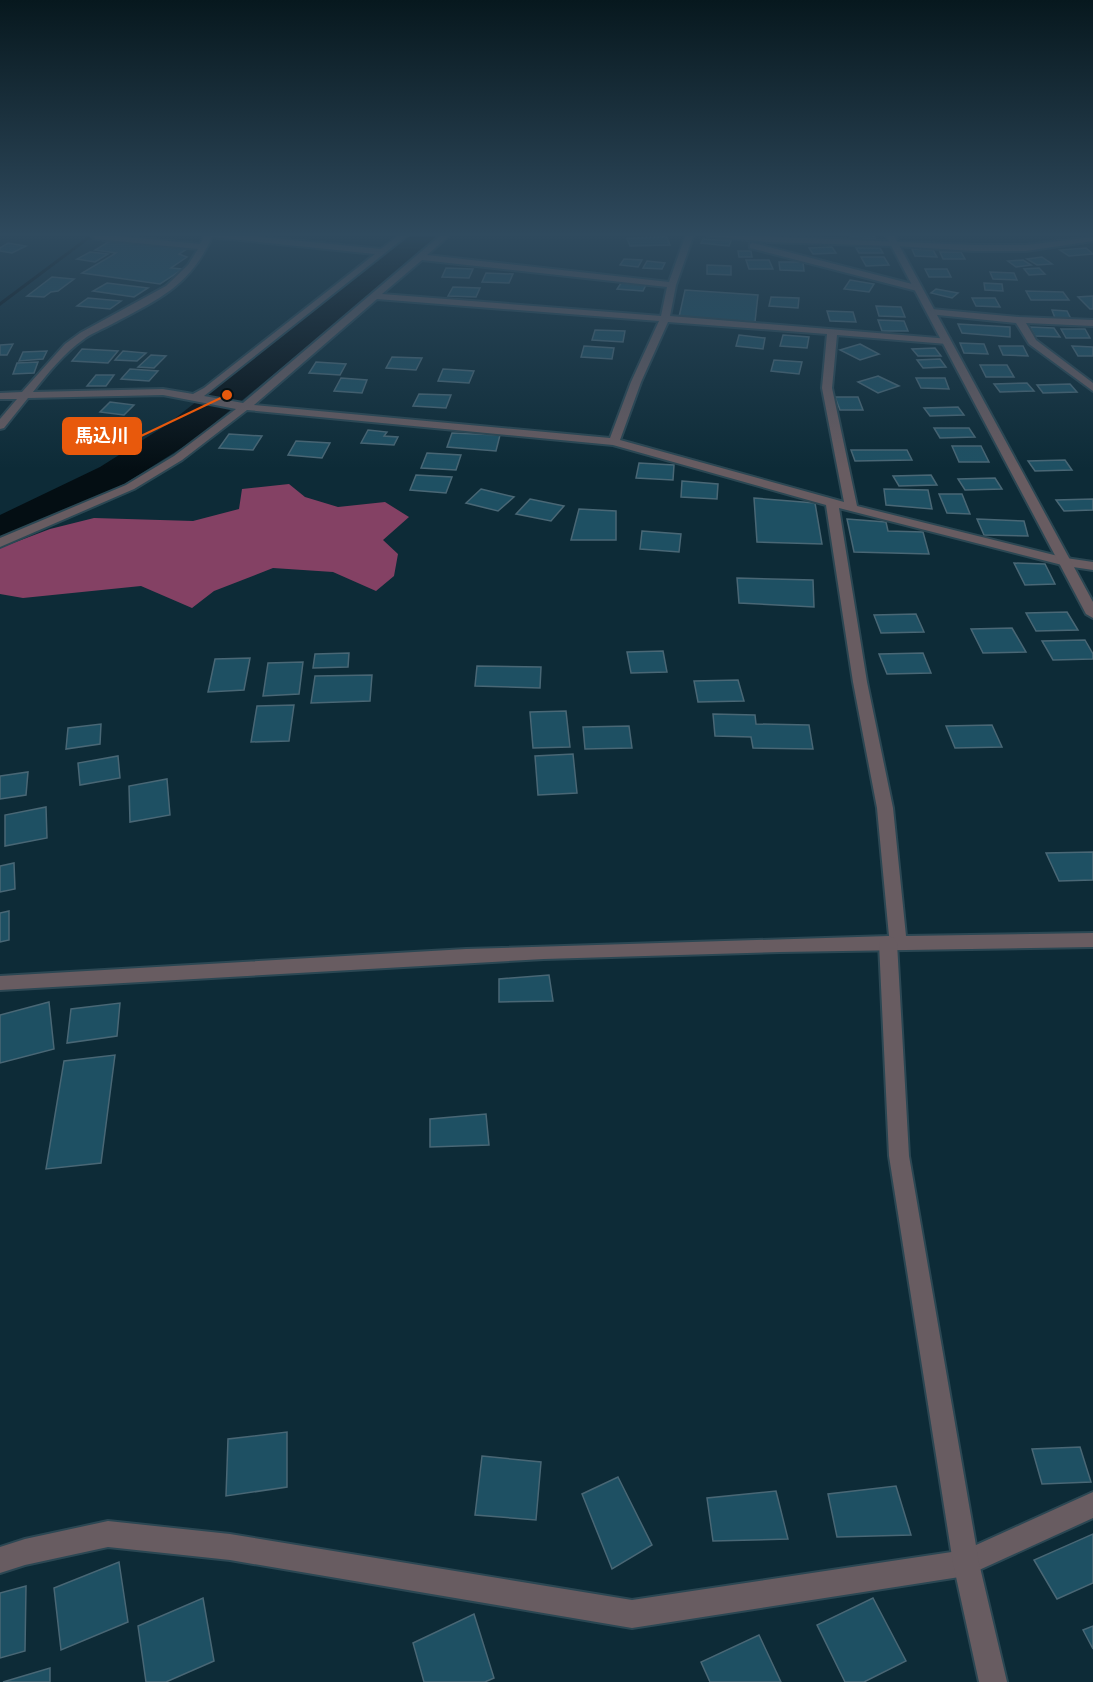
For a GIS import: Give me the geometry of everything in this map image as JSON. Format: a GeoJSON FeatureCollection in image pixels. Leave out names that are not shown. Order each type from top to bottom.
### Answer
{"type":"FeatureCollection","features":[{"type":"Feature","properties":{"kind":"street"},"geometry":{"type":"LineString","coordinates":[[0,426],[51,366],[80,337],[125,312]]}},
{"type":"Feature","properties":{"kind":"street"},"geometry":{"type":"LineString","coordinates":[[197,398],[306,312]]}},
{"type":"Feature","properties":{"kind":"street"},"geometry":{"type":"LineString","coordinates":[[0,543],[130,487],[178,458],[245,407],[355,312]]}},
{"type":"Feature","properties":{"kind":"street"},"geometry":{"type":"LineString","coordinates":[[583,312],[947,341]]}},
{"type":"Feature","properties":{"kind":"street"},"geometry":{"type":"LineString","coordinates":[[614,442],[636,382],[666,312]]}},
{"type":"Feature","properties":{"kind":"street"},"geometry":{"type":"LineString","coordinates":[[931,312],[1093,614]]}},
{"type":"Feature","properties":{"kind":"street"},"geometry":{"type":"LineString","coordinates":[[936,312],[1019,320],[1093,322]]}},
{"type":"Feature","properties":{"kind":"street"},"geometry":{"type":"LineString","coordinates":[[1019,320],[1032,342],[1093,388]]}},
{"type":"Feature","properties":{"kind":"street"},"geometry":{"type":"LineString","coordinates":[[832,333],[827,388],[851,508]]}},
{"type":"Feature","properties":{"kind":"street"},"geometry":{"type":"LineString","coordinates":[[0,396],[163,392],[245,407],[614,442],[851,508],[1066,562],[1093,566]]}},
{"type":"Feature","properties":{"kind":"street"},"geometry":{"type":"LineString","coordinates":[[832,502],[860,682],[885,808],[893,943],[899,1156],[966,1563],[993,1682]]}},
{"type":"Feature","properties":{"kind":"street"},"geometry":{"type":"LineString","coordinates":[[0,983],[138,978],[467,956],[893,943],[1093,940]]}},
{"type":"Feature","properties":{"kind":"street"},"geometry":{"type":"LineString","coordinates":[[0,1560],[25,1552],[108,1534],[230,1547],[632,1614],[966,1563],[1093,1504]]}},
{"type":"Feature","properties":{"kind":"shaded area"},"geometry":{"type":"Polygon","coordinates":[[[289,484],[305,497],[338,507],[385,502],[409,517],[383,540],[398,554],[394,576],[376,591],[333,572],[273,568],[214,591],[192,608],[141,586],[23,598],[0,594],[0,548],[50,529],[94,518],[193,521],[239,509],[242,489],[289,484]]]}},
{"type":"Feature","properties":{"kind":"building"},"geometry":{"type":"Polygon","coordinates":[[[680,312],[756,312],[755,322],[679,317],[680,312]]]}},
{"type":"Feature","properties":{"kind":"building"},"geometry":{"type":"Polygon","coordinates":[[[827,312],[853,312],[856,322],[830,321],[827,312]]]}},
{"type":"Feature","properties":{"kind":"building"},"geometry":{"type":"Polygon","coordinates":[[[878,312],[903,312],[905,317],[879,316],[878,312]]]}},
{"type":"Feature","properties":{"kind":"building"},"geometry":{"type":"Polygon","coordinates":[[[1053,312],[1068,312],[1071,319],[1055,318],[1053,312]]]}},
{"type":"Feature","properties":{"kind":"building"},"geometry":{"type":"Polygon","coordinates":[[[878,320],[904,321],[908,331],[882,331],[878,320]]]}},
{"type":"Feature","properties":{"kind":"building"},"geometry":{"type":"Polygon","coordinates":[[[958,324],[1010,327],[1010,337],[962,333],[958,324]]]}},
{"type":"Feature","properties":{"kind":"building"},"geometry":{"type":"Polygon","coordinates":[[[1030,327],[1054,328],[1060,337],[1035,336],[1030,327]]]}},
{"type":"Feature","properties":{"kind":"building"},"geometry":{"type":"Polygon","coordinates":[[[1061,329],[1085,329],[1090,338],[1066,338],[1061,329]]]}},
{"type":"Feature","properties":{"kind":"building"},"geometry":{"type":"Polygon","coordinates":[[[595,330],[625,331],[623,342],[592,340],[595,330]]]}},
{"type":"Feature","properties":{"kind":"building"},"geometry":{"type":"Polygon","coordinates":[[[739,335],[765,338],[763,349],[736,346],[739,335]]]}},
{"type":"Feature","properties":{"kind":"building"},"geometry":{"type":"Polygon","coordinates":[[[783,335],[809,337],[807,348],[780,346],[783,335]]]}},
{"type":"Feature","properties":{"kind":"building"},"geometry":{"type":"Polygon","coordinates":[[[960,343],[984,344],[988,354],[964,353],[960,343]]]}},
{"type":"Feature","properties":{"kind":"building"},"geometry":{"type":"Polygon","coordinates":[[[13,344],[7,355],[0,355],[0,345],[13,344]]]}},
{"type":"Feature","properties":{"kind":"building"},"geometry":{"type":"Polygon","coordinates":[[[860,344],[879,354],[860,360],[840,350],[860,344]]]}},
{"type":"Feature","properties":{"kind":"building"},"geometry":{"type":"Polygon","coordinates":[[[584,346],[614,348],[612,359],[581,357],[584,346]]]}},
{"type":"Feature","properties":{"kind":"building"},"geometry":{"type":"Polygon","coordinates":[[[999,346],[1023,346],[1028,356],[1003,355],[999,346]]]}},
{"type":"Feature","properties":{"kind":"building"},"geometry":{"type":"Polygon","coordinates":[[[1072,346],[1093,347],[1093,356],[1078,356],[1072,346]]]}},
{"type":"Feature","properties":{"kind":"building"},"geometry":{"type":"Polygon","coordinates":[[[935,348],[941,356],[918,356],[912,349],[935,348]]]}},
{"type":"Feature","properties":{"kind":"building"},"geometry":{"type":"Polygon","coordinates":[[[82,349],[118,351],[108,363],[72,361],[82,349]]]}},
{"type":"Feature","properties":{"kind":"building"},"geometry":{"type":"Polygon","coordinates":[[[47,351],[43,359],[19,361],[23,352],[47,351]]]}},
{"type":"Feature","properties":{"kind":"building"},"geometry":{"type":"Polygon","coordinates":[[[123,351],[146,353],[137,361],[115,360],[123,351]]]}},
{"type":"Feature","properties":{"kind":"building"},"geometry":{"type":"Polygon","coordinates":[[[151,355],[166,356],[154,368],[138,367],[151,355]]]}},
{"type":"Feature","properties":{"kind":"building"},"geometry":{"type":"Polygon","coordinates":[[[392,357],[422,358],[416,370],[386,368],[392,357]]]}},
{"type":"Feature","properties":{"kind":"building"},"geometry":{"type":"Polygon","coordinates":[[[940,359],[946,367],[923,368],[917,360],[940,359]]]}},
{"type":"Feature","properties":{"kind":"building"},"geometry":{"type":"Polygon","coordinates":[[[774,360],[802,362],[799,374],[771,371],[774,360]]]}},
{"type":"Feature","properties":{"kind":"building"},"geometry":{"type":"Polygon","coordinates":[[[38,362],[34,373],[13,374],[17,363],[38,362]]]}},
{"type":"Feature","properties":{"kind":"building"},"geometry":{"type":"Polygon","coordinates":[[[316,362],[346,364],[340,375],[309,373],[316,362]]]}},
{"type":"Feature","properties":{"kind":"building"},"geometry":{"type":"Polygon","coordinates":[[[980,365],[1007,365],[1014,377],[986,377],[980,365]]]}},
{"type":"Feature","properties":{"kind":"building"},"geometry":{"type":"Polygon","coordinates":[[[130,369],[158,371],[149,381],[121,379],[130,369]]]}},
{"type":"Feature","properties":{"kind":"building"},"geometry":{"type":"Polygon","coordinates":[[[443,369],[474,371],[469,383],[438,381],[443,369]]]}},
{"type":"Feature","properties":{"kind":"building"},"geometry":{"type":"Polygon","coordinates":[[[96,375],[114,375],[106,386],[87,386],[96,375]]]}},
{"type":"Feature","properties":{"kind":"building"},"geometry":{"type":"Polygon","coordinates":[[[878,376],[899,386],[878,393],[858,382],[878,376]]]}},
{"type":"Feature","properties":{"kind":"building"},"geometry":{"type":"Polygon","coordinates":[[[341,378],[367,380],[362,393],[334,391],[341,378]]]}},
{"type":"Feature","properties":{"kind":"building"},"geometry":{"type":"Polygon","coordinates":[[[916,378],[945,378],[949,389],[921,388],[916,378]]]}},
{"type":"Feature","properties":{"kind":"building"},"geometry":{"type":"Polygon","coordinates":[[[1027,383],[1034,391],[1000,392],[994,384],[1027,383]]]}},
{"type":"Feature","properties":{"kind":"building"},"geometry":{"type":"Polygon","coordinates":[[[1070,384],[1077,392],[1043,393],[1037,385],[1070,384]]]}},
{"type":"Feature","properties":{"kind":"building"},"geometry":{"type":"Polygon","coordinates":[[[419,394],[451,395],[446,408],[413,406],[419,394]]]}},
{"type":"Feature","properties":{"kind":"building"},"geometry":{"type":"Polygon","coordinates":[[[835,397],[858,397],[863,410],[840,410],[835,397]]]}},
{"type":"Feature","properties":{"kind":"building"},"geometry":{"type":"Polygon","coordinates":[[[110,402],[134,405],[124,415],[100,412],[110,402]]]}},
{"type":"Feature","properties":{"kind":"building"},"geometry":{"type":"Polygon","coordinates":[[[958,407],[964,415],[930,416],[924,408],[958,407]]]}},
{"type":"Feature","properties":{"kind":"building"},"geometry":{"type":"Polygon","coordinates":[[[934,428],[969,428],[975,437],[940,438],[934,428]]]}},
{"type":"Feature","properties":{"kind":"building"},"geometry":{"type":"Polygon","coordinates":[[[368,430],[387,432],[384,436],[398,437],[394,445],[361,443],[368,430]]]}},
{"type":"Feature","properties":{"kind":"building"},"geometry":{"type":"Polygon","coordinates":[[[452,433],[500,435],[496,451],[447,447],[452,433]]]}},
{"type":"Feature","properties":{"kind":"building"},"geometry":{"type":"Polygon","coordinates":[[[229,434],[262,436],[253,450],[219,448],[229,434]]]}},
{"type":"Feature","properties":{"kind":"building"},"geometry":{"type":"Polygon","coordinates":[[[296,441],[330,443],[322,458],[288,455],[296,441]]]}},
{"type":"Feature","properties":{"kind":"building"},"geometry":{"type":"Polygon","coordinates":[[[952,446],[981,446],[989,462],[959,462],[952,446]]]}},
{"type":"Feature","properties":{"kind":"building"},"geometry":{"type":"Polygon","coordinates":[[[851,450],[907,450],[912,460],[855,461],[851,450]]]}},
{"type":"Feature","properties":{"kind":"building"},"geometry":{"type":"Polygon","coordinates":[[[427,453],[461,455],[456,470],[421,468],[427,453]]]}},
{"type":"Feature","properties":{"kind":"building"},"geometry":{"type":"Polygon","coordinates":[[[1065,460],[1072,470],[1035,471],[1028,461],[1065,460]]]}},
{"type":"Feature","properties":{"kind":"building"},"geometry":{"type":"Polygon","coordinates":[[[639,463],[674,465],[673,480],[636,478],[639,463]]]}},
{"type":"Feature","properties":{"kind":"building"},"geometry":{"type":"Polygon","coordinates":[[[416,475],[452,477],[446,493],[410,490],[416,475]]]}},
{"type":"Feature","properties":{"kind":"building"},"geometry":{"type":"Polygon","coordinates":[[[931,475],[937,485],[899,486],[893,476],[931,475]]]}},
{"type":"Feature","properties":{"kind":"building"},"geometry":{"type":"Polygon","coordinates":[[[995,478],[1002,489],[965,490],[958,479],[995,478]]]}},
{"type":"Feature","properties":{"kind":"building"},"geometry":{"type":"Polygon","coordinates":[[[682,481],[718,484],[717,499],[681,497],[682,481]]]}},
{"type":"Feature","properties":{"kind":"building"},"geometry":{"type":"Polygon","coordinates":[[[481,489],[514,497],[498,511],[466,503],[481,489]]]}},
{"type":"Feature","properties":{"kind":"building"},"geometry":{"type":"Polygon","coordinates":[[[884,489],[928,490],[932,509],[886,505],[884,489]]]}},
{"type":"Feature","properties":{"kind":"building"},"geometry":{"type":"Polygon","coordinates":[[[939,494],[962,494],[970,514],[947,513],[939,494]]]}},
{"type":"Feature","properties":{"kind":"building"},"geometry":{"type":"Polygon","coordinates":[[[754,498],[815,503],[822,544],[757,542],[754,498]]]}},
{"type":"Feature","properties":{"kind":"building"},"geometry":{"type":"Polygon","coordinates":[[[530,499],[564,506],[551,521],[516,514],[530,499]]]}},
{"type":"Feature","properties":{"kind":"building"},"geometry":{"type":"Polygon","coordinates":[[[1093,499],[1093,510],[1064,511],[1056,500],[1093,499]]]}},
{"type":"Feature","properties":{"kind":"building"},"geometry":{"type":"Polygon","coordinates":[[[579,509],[616,511],[616,540],[571,540],[579,509]]]}},
{"type":"Feature","properties":{"kind":"building"},"geometry":{"type":"Polygon","coordinates":[[[847,519],[886,522],[888,531],[923,532],[929,554],[854,552],[847,519]]]}},
{"type":"Feature","properties":{"kind":"building"},"geometry":{"type":"Polygon","coordinates":[[[977,519],[1024,521],[1028,536],[984,535],[977,519]]]}},
{"type":"Feature","properties":{"kind":"building"},"geometry":{"type":"Polygon","coordinates":[[[642,531],[681,534],[679,552],[640,549],[642,531]]]}},
{"type":"Feature","properties":{"kind":"building"},"geometry":{"type":"Polygon","coordinates":[[[1014,563],[1045,564],[1055,584],[1025,585],[1014,563]]]}},
{"type":"Feature","properties":{"kind":"building"},"geometry":{"type":"Polygon","coordinates":[[[737,578],[813,580],[814,607],[739,603],[737,578]]]}},
{"type":"Feature","properties":{"kind":"building"},"geometry":{"type":"Polygon","coordinates":[[[1067,612],[1078,630],[1036,631],[1026,613],[1067,612]]]}},
{"type":"Feature","properties":{"kind":"building"},"geometry":{"type":"Polygon","coordinates":[[[916,614],[924,632],[881,633],[874,615],[916,614]]]}},
{"type":"Feature","properties":{"kind":"building"},"geometry":{"type":"Polygon","coordinates":[[[1012,628],[1026,652],[983,653],[971,629],[1012,628]]]}},
{"type":"Feature","properties":{"kind":"building"},"geometry":{"type":"Polygon","coordinates":[[[1085,640],[1093,654],[1093,659],[1053,660],[1042,641],[1085,640]]]}},
{"type":"Feature","properties":{"kind":"building"},"geometry":{"type":"Polygon","coordinates":[[[663,651],[667,672],[631,673],[627,652],[663,651]]]}},
{"type":"Feature","properties":{"kind":"building"},"geometry":{"type":"Polygon","coordinates":[[[349,653],[348,667],[313,668],[315,654],[349,653]]]}},
{"type":"Feature","properties":{"kind":"building"},"geometry":{"type":"Polygon","coordinates":[[[923,653],[931,673],[887,674],[879,654],[923,653]]]}},
{"type":"Feature","properties":{"kind":"building"},"geometry":{"type":"Polygon","coordinates":[[[250,658],[244,690],[208,692],[215,659],[250,658]]]}},
{"type":"Feature","properties":{"kind":"building"},"geometry":{"type":"Polygon","coordinates":[[[303,662],[299,694],[263,696],[268,663],[303,662]]]}},
{"type":"Feature","properties":{"kind":"building"},"geometry":{"type":"Polygon","coordinates":[[[477,666],[541,667],[540,688],[475,686],[477,666]]]}},
{"type":"Feature","properties":{"kind":"building"},"geometry":{"type":"Polygon","coordinates":[[[372,675],[370,701],[311,703],[315,676],[372,675]]]}},
{"type":"Feature","properties":{"kind":"building"},"geometry":{"type":"Polygon","coordinates":[[[738,680],[744,701],[698,702],[694,681],[738,680]]]}},
{"type":"Feature","properties":{"kind":"building"},"geometry":{"type":"Polygon","coordinates":[[[294,705],[289,741],[251,742],[257,706],[294,705]]]}},
{"type":"Feature","properties":{"kind":"building"},"geometry":{"type":"Polygon","coordinates":[[[566,711],[570,747],[533,748],[530,712],[566,711]]]}},
{"type":"Feature","properties":{"kind":"building"},"geometry":{"type":"Polygon","coordinates":[[[713,714],[755,715],[756,724],[809,725],[813,749],[753,748],[751,737],[715,736],[713,714]]]}},
{"type":"Feature","properties":{"kind":"building"},"geometry":{"type":"Polygon","coordinates":[[[101,724],[100,744],[66,749],[68,728],[101,724]]]}},
{"type":"Feature","properties":{"kind":"building"},"geometry":{"type":"Polygon","coordinates":[[[992,725],[1002,747],[955,748],[946,726],[992,725]]]}},
{"type":"Feature","properties":{"kind":"building"},"geometry":{"type":"Polygon","coordinates":[[[629,726],[632,748],[585,749],[583,727],[629,726]]]}},
{"type":"Feature","properties":{"kind":"building"},"geometry":{"type":"Polygon","coordinates":[[[573,754],[577,793],[538,795],[535,756],[573,754]]]}},
{"type":"Feature","properties":{"kind":"building"},"geometry":{"type":"Polygon","coordinates":[[[118,756],[120,778],[80,785],[78,763],[118,756]]]}},
{"type":"Feature","properties":{"kind":"building"},"geometry":{"type":"Polygon","coordinates":[[[28,772],[26,795],[0,799],[0,776],[28,772]]]}},
{"type":"Feature","properties":{"kind":"building"},"geometry":{"type":"Polygon","coordinates":[[[167,779],[170,815],[130,822],[129,786],[167,779]]]}},
{"type":"Feature","properties":{"kind":"building"},"geometry":{"type":"Polygon","coordinates":[[[46,807],[47,838],[5,846],[5,815],[46,807]]]}},
{"type":"Feature","properties":{"kind":"building"},"geometry":{"type":"Polygon","coordinates":[[[1093,852],[1093,880],[1059,881],[1046,853],[1093,852]]]}},
{"type":"Feature","properties":{"kind":"building"},"geometry":{"type":"Polygon","coordinates":[[[14,863],[15,889],[0,892],[0,866],[14,863]]]}},
{"type":"Feature","properties":{"kind":"building"},"geometry":{"type":"Polygon","coordinates":[[[9,911],[9,940],[0,942],[0,913],[9,911]]]}},
{"type":"Feature","properties":{"kind":"building"},"geometry":{"type":"Polygon","coordinates":[[[549,975],[553,1001],[499,1002],[499,979],[549,975]]]}},
{"type":"Feature","properties":{"kind":"building"},"geometry":{"type":"Polygon","coordinates":[[[49,1002],[54,1049],[0,1063],[0,1015],[49,1002]]]}},
{"type":"Feature","properties":{"kind":"building"},"geometry":{"type":"Polygon","coordinates":[[[120,1003],[117,1036],[67,1043],[71,1009],[120,1003]]]}},
{"type":"Feature","properties":{"kind":"building"},"geometry":{"type":"Polygon","coordinates":[[[115,1055],[101,1163],[46,1169],[64,1061],[115,1055]]]}},
{"type":"Feature","properties":{"kind":"building"},"geometry":{"type":"Polygon","coordinates":[[[486,1114],[489,1145],[430,1147],[430,1119],[486,1114]]]}},
{"type":"Feature","properties":{"kind":"building"},"geometry":{"type":"Polygon","coordinates":[[[287,1432],[287,1487],[226,1496],[228,1439],[287,1432]]]}},
{"type":"Feature","properties":{"kind":"building"},"geometry":{"type":"Polygon","coordinates":[[[1080,1447],[1091,1482],[1042,1484],[1032,1449],[1080,1447]]]}},
{"type":"Feature","properties":{"kind":"building"},"geometry":{"type":"Polygon","coordinates":[[[482,1456],[541,1462],[536,1520],[475,1515],[482,1456]]]}},
{"type":"Feature","properties":{"kind":"building"},"geometry":{"type":"Polygon","coordinates":[[[618,1477],[652,1545],[612,1569],[582,1494],[618,1477]]]}},
{"type":"Feature","properties":{"kind":"building"},"geometry":{"type":"Polygon","coordinates":[[[896,1486],[911,1535],[837,1537],[828,1494],[896,1486]]]}},
{"type":"Feature","properties":{"kind":"building"},"geometry":{"type":"Polygon","coordinates":[[[776,1491],[788,1539],[713,1541],[707,1498],[776,1491]]]}},
{"type":"Feature","properties":{"kind":"building"},"geometry":{"type":"Polygon","coordinates":[[[1093,1534],[1093,1583],[1057,1599],[1034,1560],[1093,1534]]]}},
{"type":"Feature","properties":{"kind":"building"},"geometry":{"type":"Polygon","coordinates":[[[119,1562],[128,1622],[61,1650],[54,1588],[119,1562]]]}},
{"type":"Feature","properties":{"kind":"building"},"geometry":{"type":"Polygon","coordinates":[[[26,1586],[25,1651],[0,1658],[0,1593],[26,1586]]]}},
{"type":"Feature","properties":{"kind":"building"},"geometry":{"type":"Polygon","coordinates":[[[203,1598],[214,1661],[166,1682],[146,1682],[138,1626],[203,1598]]]}},
{"type":"Feature","properties":{"kind":"building"},"geometry":{"type":"Polygon","coordinates":[[[873,1598],[906,1661],[864,1682],[845,1682],[817,1625],[873,1598]]]}},
{"type":"Feature","properties":{"kind":"building"},"geometry":{"type":"Polygon","coordinates":[[[474,1614],[494,1678],[485,1682],[424,1682],[413,1643],[474,1614]]]}},
{"type":"Feature","properties":{"kind":"building"},"geometry":{"type":"Polygon","coordinates":[[[1093,1626],[1093,1649],[1083,1630],[1093,1626]]]}},
{"type":"Feature","properties":{"kind":"building"},"geometry":{"type":"Polygon","coordinates":[[[759,1635],[781,1682],[710,1682],[701,1662],[759,1635]]]}},
{"type":"Feature","properties":{"kind":"building"},"geometry":{"type":"Polygon","coordinates":[[[50,1668],[50,1682],[3,1682],[50,1668]]]}},
{"type":"Feature","properties":{"kind":"waterway"},"geometry":{"type":"LineString","coordinates":[[0,530],[113,475],[181,432],[329,312]]}},
{"type":"Feature","properties":{"kind":"place","name":"馬込川"},"geometry":{"type":"Point","coordinates":[227,395]}}]}
